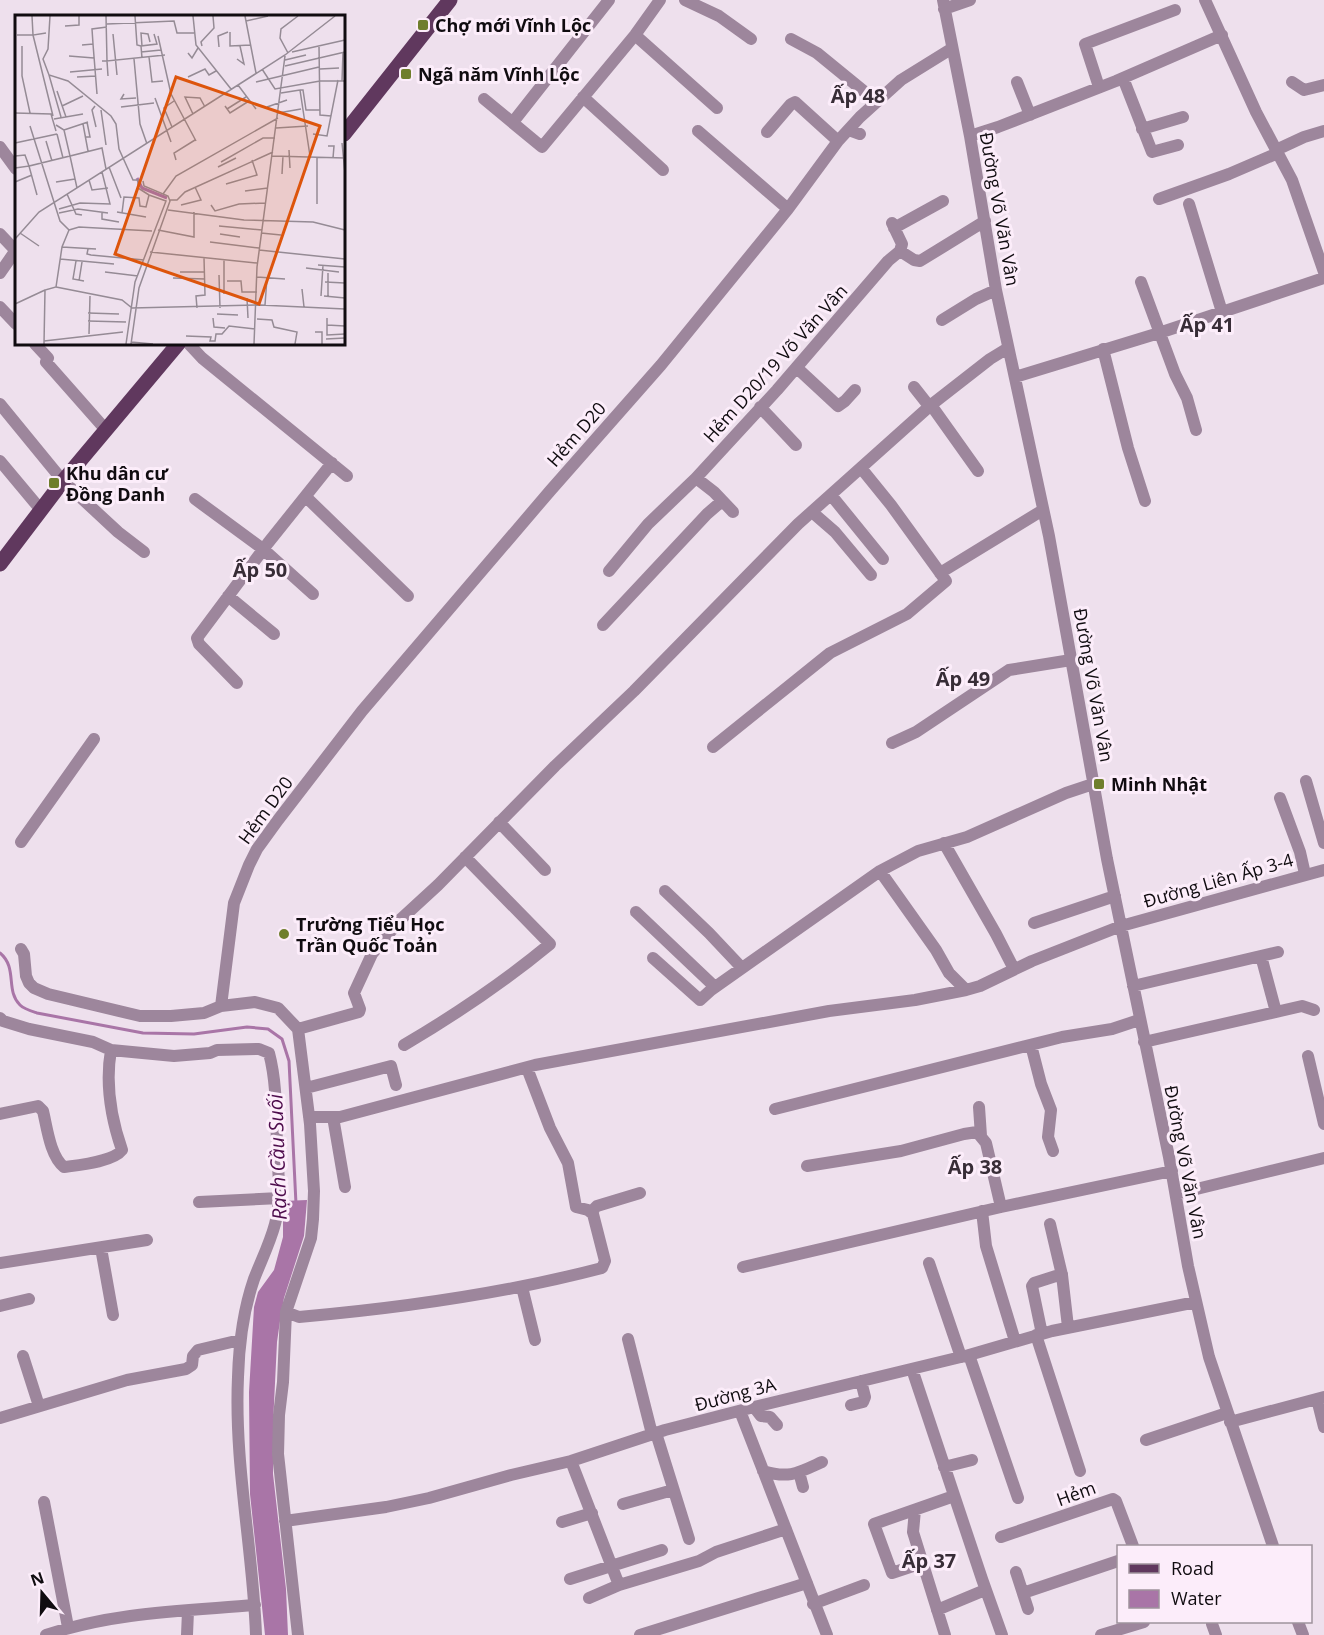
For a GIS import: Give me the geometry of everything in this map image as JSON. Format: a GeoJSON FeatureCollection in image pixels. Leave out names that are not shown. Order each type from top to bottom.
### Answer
{"type":"FeatureCollection","features":[{"type":"Feature","properties":{"kind":"main road"},"geometry":{"type":"LineString","coordinates":[[345,133],[450,0]]}},
{"type":"Feature","properties":{"kind":"main road"},"geometry":{"type":"LineString","coordinates":[[0,564],[63,481],[177,345]]}},
{"type":"Feature","properties":{"kind":"street"},"geometry":{"type":"LineString","coordinates":[[513,122],[609,0]]}},
{"type":"Feature","properties":{"kind":"street"},"geometry":{"type":"LineString","coordinates":[[484,99],[542,147],[635,35],[660,0]]}},
{"type":"Feature","properties":{"kind":"street"},"geometry":{"type":"LineString","coordinates":[[685,0],[719,16],[752,39]]}},
{"type":"Feature","properties":{"kind":"street"},"geometry":{"type":"LineString","coordinates":[[943,5],[970,0]]}},
{"type":"Feature","properties":{"kind":"street"},"geometry":{"type":"LineString","coordinates":[[1205,0],[1292,180],[1324,272]]}},
{"type":"Feature","properties":{"kind":"street","name":"Đường Võ Văn Vân"},"geometry":{"type":"LineString","coordinates":[[943,5],[985,221],[996,290],[1043,510],[1139,1020],[1172,1171],[1188,1266],[1203,1335],[1273,1545]]}},
{"type":"Feature","properties":{"kind":"street"},"geometry":{"type":"LineString","coordinates":[[1099,87],[1085,44],[1175,10]]}},
{"type":"Feature","properties":{"kind":"street"},"geometry":{"type":"LineString","coordinates":[[635,35],[717,108]]}},
{"type":"Feature","properties":{"kind":"street"},"geometry":{"type":"LineString","coordinates":[[969,136],[1030,115],[1123,78],[1222,35]]}},
{"type":"Feature","properties":{"kind":"street"},"geometry":{"type":"LineString","coordinates":[[791,39],[817,53],[877,102]]}},
{"type":"Feature","properties":{"kind":"street","name":"Hẻm D20"},"geometry":{"type":"LineString","coordinates":[[221,1006],[234,903],[249,864],[278,820],[362,711],[550,491],[662,365],[788,209],[838,141],[854,133],[877,102],[901,80],[951,49]]}},
{"type":"Feature","properties":{"kind":"street"},"geometry":{"type":"LineString","coordinates":[[1123,78],[1152,152],[1178,145]]}},
{"type":"Feature","properties":{"kind":"street"},"geometry":{"type":"LineString","coordinates":[[1017,82],[1030,115]]}},
{"type":"Feature","properties":{"kind":"street"},"geometry":{"type":"LineString","coordinates":[[1292,82],[1304,90],[1324,85]]}},
{"type":"Feature","properties":{"kind":"street"},"geometry":{"type":"LineString","coordinates":[[583,97],[663,170]]}},
{"type":"Feature","properties":{"kind":"street"},"geometry":{"type":"LineString","coordinates":[[767,132],[795,102],[838,141]]}},
{"type":"Feature","properties":{"kind":"street"},"geometry":{"type":"LineString","coordinates":[[1142,129],[1183,117]]}},
{"type":"Feature","properties":{"kind":"street"},"geometry":{"type":"LineString","coordinates":[[698,131],[788,209]]}},
{"type":"Feature","properties":{"kind":"street"},"geometry":{"type":"LineString","coordinates":[[1159,199],[1229,174],[1304,137],[1324,131]]}},
{"type":"Feature","properties":{"kind":"street"},"geometry":{"type":"LineString","coordinates":[[0,147],[15,167]]}},
{"type":"Feature","properties":{"kind":"street"},"geometry":{"type":"LineString","coordinates":[[944,201],[892,225],[902,244],[900,252],[920,261],[985,221]]}},
{"type":"Feature","properties":{"kind":"street"},"geometry":{"type":"LineString","coordinates":[[1189,204],[1222,312]]}},
{"type":"Feature","properties":{"kind":"street"},"geometry":{"type":"LineString","coordinates":[[0,234],[15,250]]}},
{"type":"Feature","properties":{"kind":"street"},"geometry":{"type":"LineString","coordinates":[[0,273],[15,252]]}},
{"type":"Feature","properties":{"kind":"street","name":"Hẻm D20/19 Võ Văn Vân"},"geometry":{"type":"LineString","coordinates":[[609,571],[648,524],[696,478],[796,368],[888,261],[900,252]]}},
{"type":"Feature","properties":{"kind":"street"},"geometry":{"type":"LineString","coordinates":[[1015,376],[1159,333],[1324,278]]}},
{"type":"Feature","properties":{"kind":"street"},"geometry":{"type":"LineString","coordinates":[[1141,282],[1175,374],[1187,398],[1196,430]]}},
{"type":"Feature","properties":{"kind":"street"},"geometry":{"type":"LineString","coordinates":[[942,320],[976,299],[996,290]]}},
{"type":"Feature","properties":{"kind":"street"},"geometry":{"type":"LineString","coordinates":[[0,307],[15,323]]}},
{"type":"Feature","properties":{"kind":"street"},"geometry":{"type":"LineString","coordinates":[[35,345],[48,358],[46,362],[106,430]]}},
{"type":"Feature","properties":{"kind":"street"},"geometry":{"type":"LineString","coordinates":[[190,345],[202,358],[347,476]]}},
{"type":"Feature","properties":{"kind":"street"},"geometry":{"type":"LineString","coordinates":[[298,1029],[359,1012],[354,993],[372,954],[401,919],[634,691],[812,512],[930,406],[974,371],[1008,348]]}},
{"type":"Feature","properties":{"kind":"street"},"geometry":{"type":"LineString","coordinates":[[1103,349],[1128,448],[1145,501]]}},
{"type":"Feature","properties":{"kind":"street"},"geometry":{"type":"LineString","coordinates":[[796,368],[837,406],[846,401],[855,390]]}},
{"type":"Feature","properties":{"kind":"street"},"geometry":{"type":"LineString","coordinates":[[914,387],[978,471]]}},
{"type":"Feature","properties":{"kind":"street"},"geometry":{"type":"LineString","coordinates":[[0,404],[63,481],[118,532],[144,552]]}},
{"type":"Feature","properties":{"kind":"street"},"geometry":{"type":"LineString","coordinates":[[760,408],[796,446]]}},
{"type":"Feature","properties":{"kind":"street"},"geometry":{"type":"LineString","coordinates":[[0,461],[41,510]]}},
{"type":"Feature","properties":{"kind":"street"},"geometry":{"type":"LineString","coordinates":[[237,683],[199,644],[197,638],[263,549],[332,463]]}},
{"type":"Feature","properties":{"kind":"street"},"geometry":{"type":"LineString","coordinates":[[713,747],[830,654],[907,614],[946,581],[861,468]]}},
{"type":"Feature","properties":{"kind":"street"},"geometry":{"type":"LineString","coordinates":[[696,478],[733,512]]}},
{"type":"Feature","properties":{"kind":"street"},"geometry":{"type":"LineString","coordinates":[[831,495],[883,559]]}},
{"type":"Feature","properties":{"kind":"street"},"geometry":{"type":"LineString","coordinates":[[306,497],[408,596]]}},
{"type":"Feature","properties":{"kind":"street"},"geometry":{"type":"LineString","coordinates":[[195,499],[263,549],[313,594]]}},
{"type":"Feature","properties":{"kind":"street"},"geometry":{"type":"LineString","coordinates":[[603,625],[706,514],[722,501]]}},
{"type":"Feature","properties":{"kind":"street"},"geometry":{"type":"LineString","coordinates":[[940,573],[1043,510]]}},
{"type":"Feature","properties":{"kind":"street"},"geometry":{"type":"LineString","coordinates":[[812,512],[835,532],[871,575]]}},
{"type":"Feature","properties":{"kind":"street"},"geometry":{"type":"LineString","coordinates":[[228,596],[274,634]]}},
{"type":"Feature","properties":{"kind":"street"},"geometry":{"type":"LineString","coordinates":[[892,743],[916,732],[1009,669],[1071,660]]}},
{"type":"Feature","properties":{"kind":"street"},"geometry":{"type":"LineString","coordinates":[[21,842],[94,740]]}},
{"type":"Feature","properties":{"kind":"street"},"geometry":{"type":"LineString","coordinates":[[1306,781],[1324,843]]}},
{"type":"Feature","properties":{"kind":"street"},"geometry":{"type":"LineString","coordinates":[[653,958],[700,1000],[715,987],[880,871],[918,850],[967,837],[1066,793],[1093,784]]}},
{"type":"Feature","properties":{"kind":"street"},"geometry":{"type":"LineString","coordinates":[[1280,798],[1300,852],[1305,874]]}},
{"type":"Feature","properties":{"kind":"street"},"geometry":{"type":"LineString","coordinates":[[499,822],[545,870]]}},
{"type":"Feature","properties":{"kind":"street"},"geometry":{"type":"LineString","coordinates":[[944,843],[1014,969]]}},
{"type":"Feature","properties":{"kind":"street"},"geometry":{"type":"LineString","coordinates":[[404,1045],[516,973],[550,944],[465,857]]}},
{"type":"Feature","properties":{"kind":"street","name":"Đường Liên Ấp 3-4"},"geometry":{"type":"LineString","coordinates":[[309,1117],[340,1117],[527,1068],[828,1011],[904,1002],[966,990],[1121,926],[1324,870]]}},
{"type":"Feature","properties":{"kind":"street"},"geometry":{"type":"LineString","coordinates":[[880,871],[936,950],[949,973],[966,990]]}},
{"type":"Feature","properties":{"kind":"street"},"geometry":{"type":"LineString","coordinates":[[665,891],[710,933],[742,968]]}},
{"type":"Feature","properties":{"kind":"street"},"geometry":{"type":"LineString","coordinates":[[1034,923],[1115,896]]}},
{"type":"Feature","properties":{"kind":"street"},"geometry":{"type":"LineString","coordinates":[[636,912],[715,987]]}},
{"type":"Feature","properties":{"kind":"street"},"geometry":{"type":"LineString","coordinates":[[21,950],[24,954],[29,983],[34,988],[48,994],[140,1016],[208,1014],[221,1006],[249,1002],[269,1005],[284,1014],[298,1029],[309,1117],[314,1191],[311,1238],[286,1312],[278,1454],[298,1635]]}},
{"type":"Feature","properties":{"kind":"street"},"geometry":{"type":"LineString","coordinates":[[1133,986],[1278,952]]}},
{"type":"Feature","properties":{"kind":"street"},"geometry":{"type":"LineString","coordinates":[[1261,956],[1276,1012]]}},
{"type":"Feature","properties":{"kind":"street"},"geometry":{"type":"LineString","coordinates":[[1144,1042],[1302,1005],[1314,1010]]}},
{"type":"Feature","properties":{"kind":"street"},"geometry":{"type":"LineString","coordinates":[[0,1018],[29,1029],[93,1042],[111,1050],[174,1056],[210,1053],[217,1047],[259,1049],[269,1053],[273,1067],[280,1198],[275,1224],[245,1309],[240,1340],[238,1379],[240,1469],[255,1605],[256,1635]]}},
{"type":"Feature","properties":{"kind":"street"},"geometry":{"type":"LineString","coordinates":[[775,1108],[1062,1037],[1112,1029],[1139,1020]]}},
{"type":"Feature","properties":{"kind":"street"},"geometry":{"type":"LineString","coordinates":[[1031,1045],[1041,1084],[1051,1110],[1048,1137],[1053,1151]]}},
{"type":"Feature","properties":{"kind":"street"},"geometry":{"type":"LineString","coordinates":[[0,1114],[38,1106],[43,1111],[54,1151],[60,1164],[64,1167],[118,1156],[122,1150],[113,1125],[108,1080],[111,1050]]}},
{"type":"Feature","properties":{"kind":"street"},"geometry":{"type":"LineString","coordinates":[[1308,1056],[1324,1124]]}},
{"type":"Feature","properties":{"kind":"street"},"geometry":{"type":"LineString","coordinates":[[306,1088],[392,1066],[396,1085]]}},
{"type":"Feature","properties":{"kind":"street"},"geometry":{"type":"LineString","coordinates":[[527,1068],[550,1128],[568,1163],[576,1207],[591,1212]]}},
{"type":"Feature","properties":{"kind":"street"},"geometry":{"type":"LineString","coordinates":[[979,1107],[981,1136]]}},
{"type":"Feature","properties":{"kind":"street"},"geometry":{"type":"LineString","coordinates":[[333,1117],[345,1187]]}},
{"type":"Feature","properties":{"kind":"street"},"geometry":{"type":"LineString","coordinates":[[807,1166],[901,1151],[977,1132],[986,1143],[1001,1207]]}},
{"type":"Feature","properties":{"kind":"street"},"geometry":{"type":"LineString","coordinates":[[1176,1194],[1324,1158]]}},
{"type":"Feature","properties":{"kind":"street"},"geometry":{"type":"LineString","coordinates":[[743,1267],[982,1211],[1172,1171]]}},
{"type":"Feature","properties":{"kind":"street"},"geometry":{"type":"LineString","coordinates":[[591,1212],[597,1206],[640,1193]]}},
{"type":"Feature","properties":{"kind":"street"},"geometry":{"type":"LineString","coordinates":[[199,1202],[280,1198]]}},
{"type":"Feature","properties":{"kind":"street"},"geometry":{"type":"LineString","coordinates":[[982,1211],[986,1246],[1015,1341]]}},
{"type":"Feature","properties":{"kind":"street"},"geometry":{"type":"LineString","coordinates":[[286,1312],[299,1317],[431,1302],[522,1287],[602,1268],[605,1261],[591,1212]]}},
{"type":"Feature","properties":{"kind":"street"},"geometry":{"type":"LineString","coordinates":[[1050,1224],[1062,1274],[1068,1328]]}},
{"type":"Feature","properties":{"kind":"street"},"geometry":{"type":"LineString","coordinates":[[0,1263],[147,1240]]}},
{"type":"Feature","properties":{"kind":"street"},"geometry":{"type":"LineString","coordinates":[[101,1248],[113,1316]]}},
{"type":"Feature","properties":{"kind":"street"},"geometry":{"type":"LineString","coordinates":[[929,1263],[1018,1498]]}},
{"type":"Feature","properties":{"kind":"street"},"geometry":{"type":"LineString","coordinates":[[1062,1274],[1034,1283],[1032,1286],[1039,1335],[1080,1471]]}},
{"type":"Feature","properties":{"kind":"street"},"geometry":{"type":"LineString","coordinates":[[522,1287],[535,1340]]}},
{"type":"Feature","properties":{"kind":"street"},"geometry":{"type":"LineString","coordinates":[[0,1306],[29,1299]]}},
{"type":"Feature","properties":{"kind":"street","name":"Đường 3A"},"geometry":{"type":"LineString","coordinates":[[285,1521],[386,1507],[571,1461],[654,1434],[754,1407],[965,1356],[1068,1328],[1196,1302]]}},
{"type":"Feature","properties":{"kind":"street"},"geometry":{"type":"LineString","coordinates":[[628,1339],[654,1434],[689,1539]]}},
{"type":"Feature","properties":{"kind":"street"},"geometry":{"type":"LineString","coordinates":[[0,1418],[127,1380],[186,1370],[192,1365],[193,1356],[198,1350],[240,1340]]}},
{"type":"Feature","properties":{"kind":"street"},"geometry":{"type":"LineString","coordinates":[[23,1356],[39,1406]]}},
{"type":"Feature","properties":{"kind":"street"},"geometry":{"type":"LineString","coordinates":[[912,1369],[1002,1635]]}},
{"type":"Feature","properties":{"kind":"street"},"geometry":{"type":"LineString","coordinates":[[851,1406],[863,1402],[865,1397],[861,1381]]}},
{"type":"Feature","properties":{"kind":"street"},"geometry":{"type":"LineString","coordinates":[[1146,1440],[1229,1418],[1320,1398],[1324,1427]]}},
{"type":"Feature","properties":{"kind":"street"},"geometry":{"type":"LineString","coordinates":[[754,1407],[761,1416],[770,1417],[777,1425]]}},
{"type":"Feature","properties":{"kind":"street"},"geometry":{"type":"LineString","coordinates":[[740,1411],[807,1583],[813,1604],[827,1635]]}},
{"type":"Feature","properties":{"kind":"street"},"geometry":{"type":"LineString","coordinates":[[944,1467],[972,1460]]}},
{"type":"Feature","properties":{"kind":"street"},"geometry":{"type":"LineString","coordinates":[[571,1461],[619,1585]]}},
{"type":"Feature","properties":{"kind":"street"},"geometry":{"type":"LineString","coordinates":[[763,1471],[779,1476],[799,1472],[822,1462]]}},
{"type":"Feature","properties":{"kind":"street"},"geometry":{"type":"LineString","coordinates":[[799,1472],[803,1487]]}},
{"type":"Feature","properties":{"kind":"street"},"geometry":{"type":"LineString","coordinates":[[623,1504],[673,1490]]}},
{"type":"Feature","properties":{"kind":"street"},"geometry":{"type":"LineString","coordinates":[[922,1563],[892,1573],[874,1524],[954,1496]]}},
{"type":"Feature","properties":{"kind":"street","name":"Hẻm"},"geometry":{"type":"LineString","coordinates":[[1001,1537],[1113,1499],[1116,1501],[1133,1545]]}},
{"type":"Feature","properties":{"kind":"street"},"geometry":{"type":"LineString","coordinates":[[44,1502],[68,1627]]}},
{"type":"Feature","properties":{"kind":"street"},"geometry":{"type":"LineString","coordinates":[[915,1510],[913,1532],[945,1635]]}},
{"type":"Feature","properties":{"kind":"street"},"geometry":{"type":"LineString","coordinates":[[562,1522],[592,1513]]}},
{"type":"Feature","properties":{"kind":"street"},"geometry":{"type":"LineString","coordinates":[[589,1598],[619,1585],[699,1562],[716,1552],[786,1530]]}},
{"type":"Feature","properties":{"kind":"street"},"geometry":{"type":"LineString","coordinates":[[570,1579],[662,1550]]}},
{"type":"Feature","properties":{"kind":"street"},"geometry":{"type":"LineString","coordinates":[[1023,1593],[1117,1562]]}},
{"type":"Feature","properties":{"kind":"street"},"geometry":{"type":"LineString","coordinates":[[1016,1572],[1028,1609]]}},
{"type":"Feature","properties":{"kind":"street"},"geometry":{"type":"LineString","coordinates":[[640,1635],[807,1583]]}},
{"type":"Feature","properties":{"kind":"street"},"geometry":{"type":"LineString","coordinates":[[813,1604],[864,1585]]}},
{"type":"Feature","properties":{"kind":"street"},"geometry":{"type":"LineString","coordinates":[[937,1610],[985,1590]]}},
{"type":"Feature","properties":{"kind":"street"},"geometry":{"type":"LineString","coordinates":[[46,1635],[68,1627],[100,1620],[169,1610],[188,1611],[255,1605]]}},
{"type":"Feature","properties":{"kind":"street"},"geometry":{"type":"LineString","coordinates":[[187,1635],[188,1611]]}},
{"type":"Feature","properties":{"kind":"street"},"geometry":{"type":"LineString","coordinates":[[1101,1635],[1141,1623]]}},
{"type":"Feature","properties":{"kind":"water"},"geometry":{"type":"Polygon","coordinates":[[[307,1200],[304,1236],[284,1298],[280,1321],[273,1424],[273,1474],[286,1589],[288,1635],[265,1635],[250,1494],[249,1392],[254,1307],[258,1292],[274,1270],[283,1237],[283,1201],[307,1200]]]}},
{"type":"Feature","properties":{"kind":"waterway","name":"Rạch Cầu Suối"},"geometry":{"type":"LineString","coordinates":[[0,953],[9,965],[16,999],[24,1008],[37,1013],[143,1033],[194,1034],[247,1027],[268,1029],[282,1039],[289,1061],[296,1204]]}},
{"type":"Feature","properties":{"kind":"place","name":"Chợ mới Vĩnh Lộc"},"geometry":{"type":"Point","coordinates":[423,25]}},
{"type":"Feature","properties":{"kind":"place","name":"Ngã năm Vĩnh Lộc"},"geometry":{"type":"Point","coordinates":[406,74]}},
{"type":"Feature","properties":{"kind":"place","name":"Khu dân cư Đồng Danh"},"geometry":{"type":"Point","coordinates":[54,483]}},
{"type":"Feature","properties":{"kind":"place","name":"Minh Nhật"},"geometry":{"type":"Point","coordinates":[1099,784]}},
{"type":"Feature","properties":{"kind":"place","name":"Trường Tiểu Học Trần Quốc Toản"},"geometry":{"type":"Point","coordinates":[284,934]}},
{"type":"Feature","properties":{"kind":"district","name":"Ấp 48"},"geometry":{"type":"Point","coordinates":[858,95]}},
{"type":"Feature","properties":{"kind":"district","name":"Ấp 41"},"geometry":{"type":"Point","coordinates":[1207,324]}},
{"type":"Feature","properties":{"kind":"district","name":"Ấp 50"},"geometry":{"type":"Point","coordinates":[260,569]}},
{"type":"Feature","properties":{"kind":"district","name":"Ấp 49"},"geometry":{"type":"Point","coordinates":[963,678]}},
{"type":"Feature","properties":{"kind":"district","name":"Ấp 38"},"geometry":{"type":"Point","coordinates":[975,1166]}},
{"type":"Feature","properties":{"kind":"district","name":"Ấp 37"},"geometry":{"type":"Point","coordinates":[929,1560]}}]}
